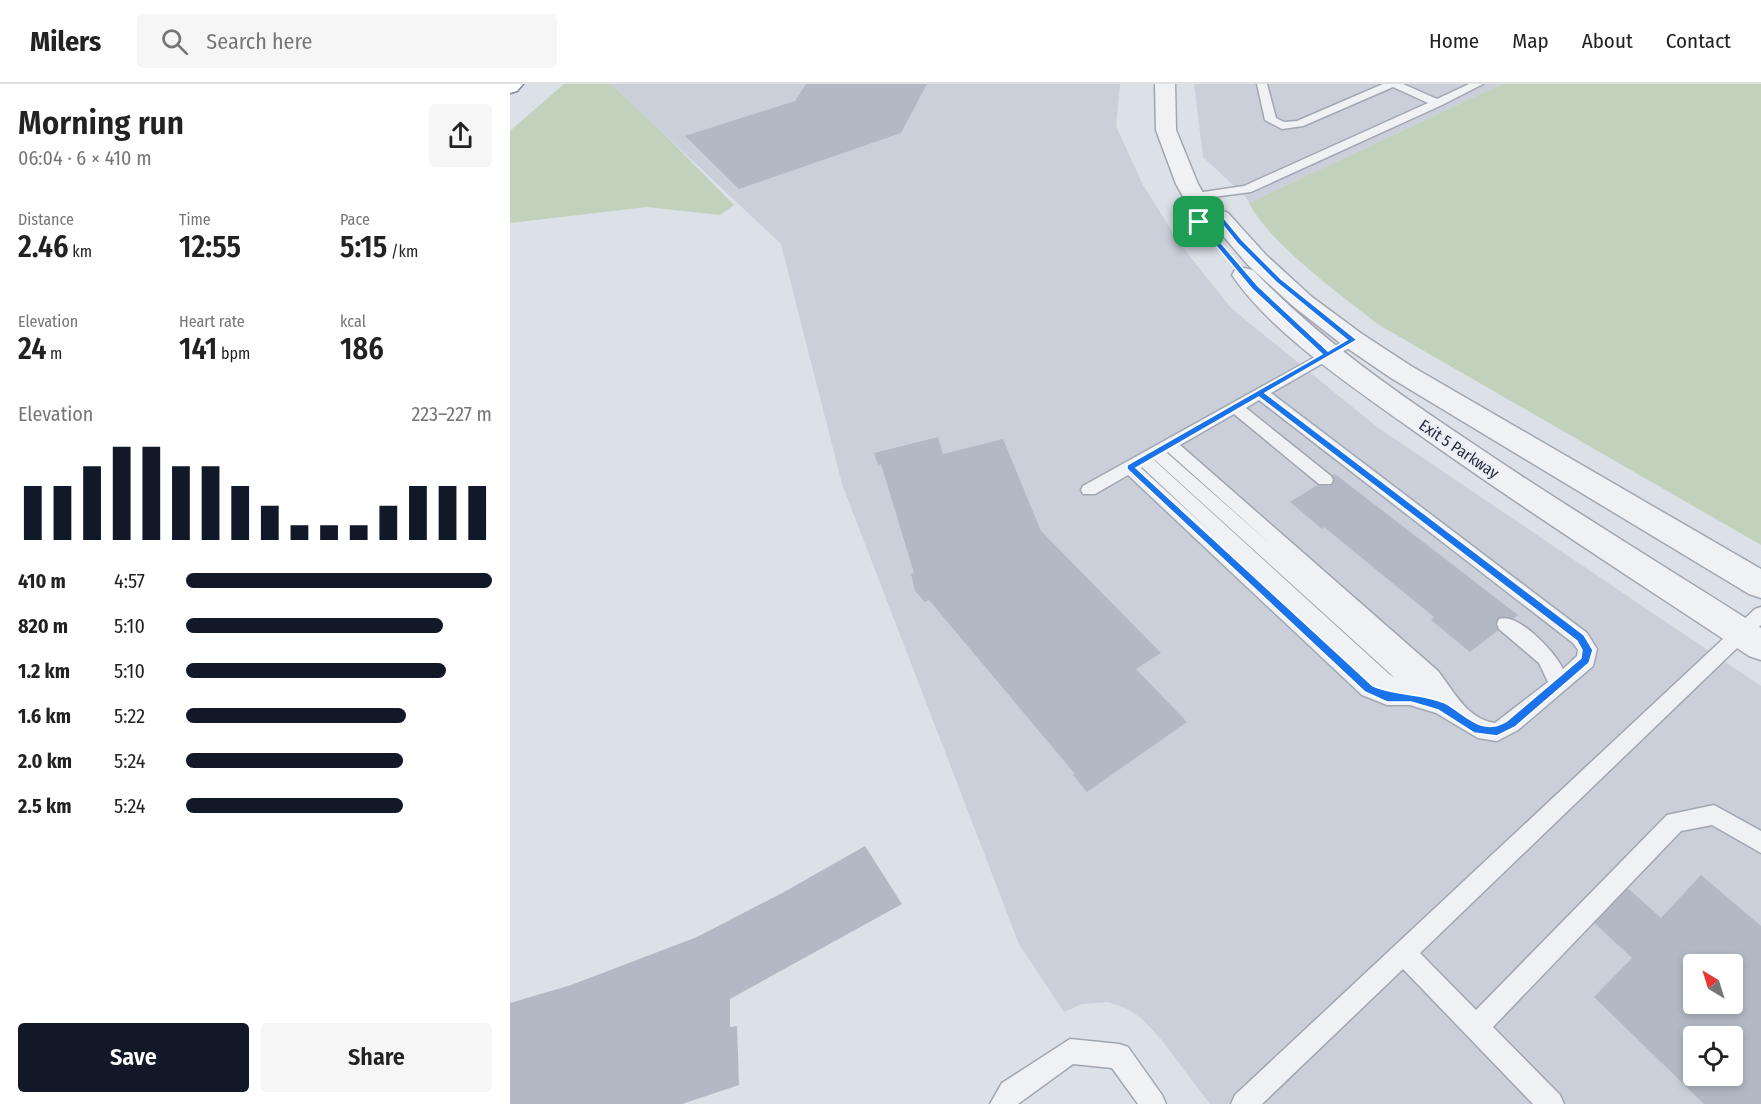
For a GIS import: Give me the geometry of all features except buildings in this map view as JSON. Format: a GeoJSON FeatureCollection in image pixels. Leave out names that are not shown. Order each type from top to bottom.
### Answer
{"type":"FeatureCollection","features":[{"type":"Feature","properties":{"kind":"street","name":"Exit 5 Parkway"},"geometry":{"type":"LineString","coordinates":[[1165,84],[1166,130],[1198,203],[1199,222],[1279,311],[1327,355],[1353,375],[1486,468],[1617,555],[1754,631]]}},
{"type":"Feature","properties":{"kind":"street","name":"Exit 5 Parkway"},"geometry":{"type":"LineString","coordinates":[[1198,203],[1220,218],[1239,242],[1279,280],[1353,340],[1401,372],[1761,585]]}},
{"type":"Feature","properties":{"kind":"lane"},"geometry":{"type":"LineString","coordinates":[[1262,84],[1271,120],[1282,126],[1299,124],[1393,84],[1438,103]]}},
{"type":"Feature","properties":{"kind":"lane"},"geometry":{"type":"LineString","coordinates":[[1198,203],[1247,189],[1478,84]]}},
{"type":"Feature","properties":{"kind":"lane"},"geometry":{"type":"LineString","coordinates":[[1089,490],[1353,340]]}},
{"type":"Feature","properties":{"kind":"lane"},"geometry":{"type":"LineString","coordinates":[[1150,456],[1442,707],[1478,729],[1497,732],[1511,724],[1586,660],[1588,650],[1580,638],[1260,393]]}},
{"type":"Feature","properties":{"kind":"lane"},"geometry":{"type":"LineString","coordinates":[[1235,407],[1325,480]]}},
{"type":"Feature","properties":{"kind":"lane"},"geometry":{"type":"LineString","coordinates":[[1150,456],[1382,680],[1411,697],[1442,707]]}},
{"type":"Feature","properties":{"kind":"lane"},"geometry":{"type":"LineString","coordinates":[[1150,456],[1419,666],[1431,677],[1463,719]]}},
{"type":"Feature","properties":{"kind":"lane"},"geometry":{"type":"LineString","coordinates":[[1506,624],[1549,659],[1557,673],[1558,685]]}},
{"type":"Feature","properties":{"kind":"lane"},"geometry":{"type":"LineString","coordinates":[[1244,1104],[1404,953],[1754,631]]}},
{"type":"Feature","properties":{"kind":"lane"},"geometry":{"type":"LineString","coordinates":[[1477,1027],[1675,822],[1714,814],[1761,843]]}},
{"type":"Feature","properties":{"kind":"lane"},"geometry":{"type":"LineString","coordinates":[[1404,953],[1551,1104]]}},
{"type":"Feature","properties":{"kind":"lane"},"geometry":{"type":"LineString","coordinates":[[1003,1104],[1011,1092],[1070,1051],[1119,1056],[1153,1104]]}},
{"type":"Feature","properties":{"kind":"shaded area"},"geometry":{"type":"Polygon","coordinates":[[[611,84],[1120,84],[1116,126],[1143,185],[1180,244],[1231,308],[1377,427],[1761,686],[1761,1104],[1210,1104],[1160,1038],[1142,1019],[1128,1009],[1108,1002],[1082,1004],[1064,1012],[1019,944],[842,484],[781,244],[611,84]]]}},
{"type":"Feature","properties":{"kind":"shaded area"},"geometry":{"type":"Polygon","coordinates":[[[1194,84],[1502,84],[1249,203],[1246,197],[1203,157],[1194,84]]]}},
{"type":"Feature","properties":{"kind":"green space"},"geometry":{"type":"Polygon","coordinates":[[[564,84],[611,84],[734,205],[720,215],[647,207],[510,223],[510,131],[564,84]]]}},
{"type":"Feature","properties":{"kind":"green space"},"geometry":{"type":"Polygon","coordinates":[[[1502,84],[1761,84],[1761,545],[1379,325],[1290,252],[1273,236],[1249,203],[1502,84]]]}},
{"type":"Feature","properties":{"kind":"route"},"geometry":{"type":"LineString","coordinates":[[1199,222],[1202,209],[1220,218],[1257,260],[1303,302],[1353,340],[1311,364],[1260,393],[1580,638],[1588,650],[1586,660],[1511,724],[1497,732],[1478,729],[1442,707],[1411,697],[1387,698],[1369,689],[1130,467],[1156,452],[1327,355],[1308,338],[1279,311],[1255,287],[1199,222]]}}]}
